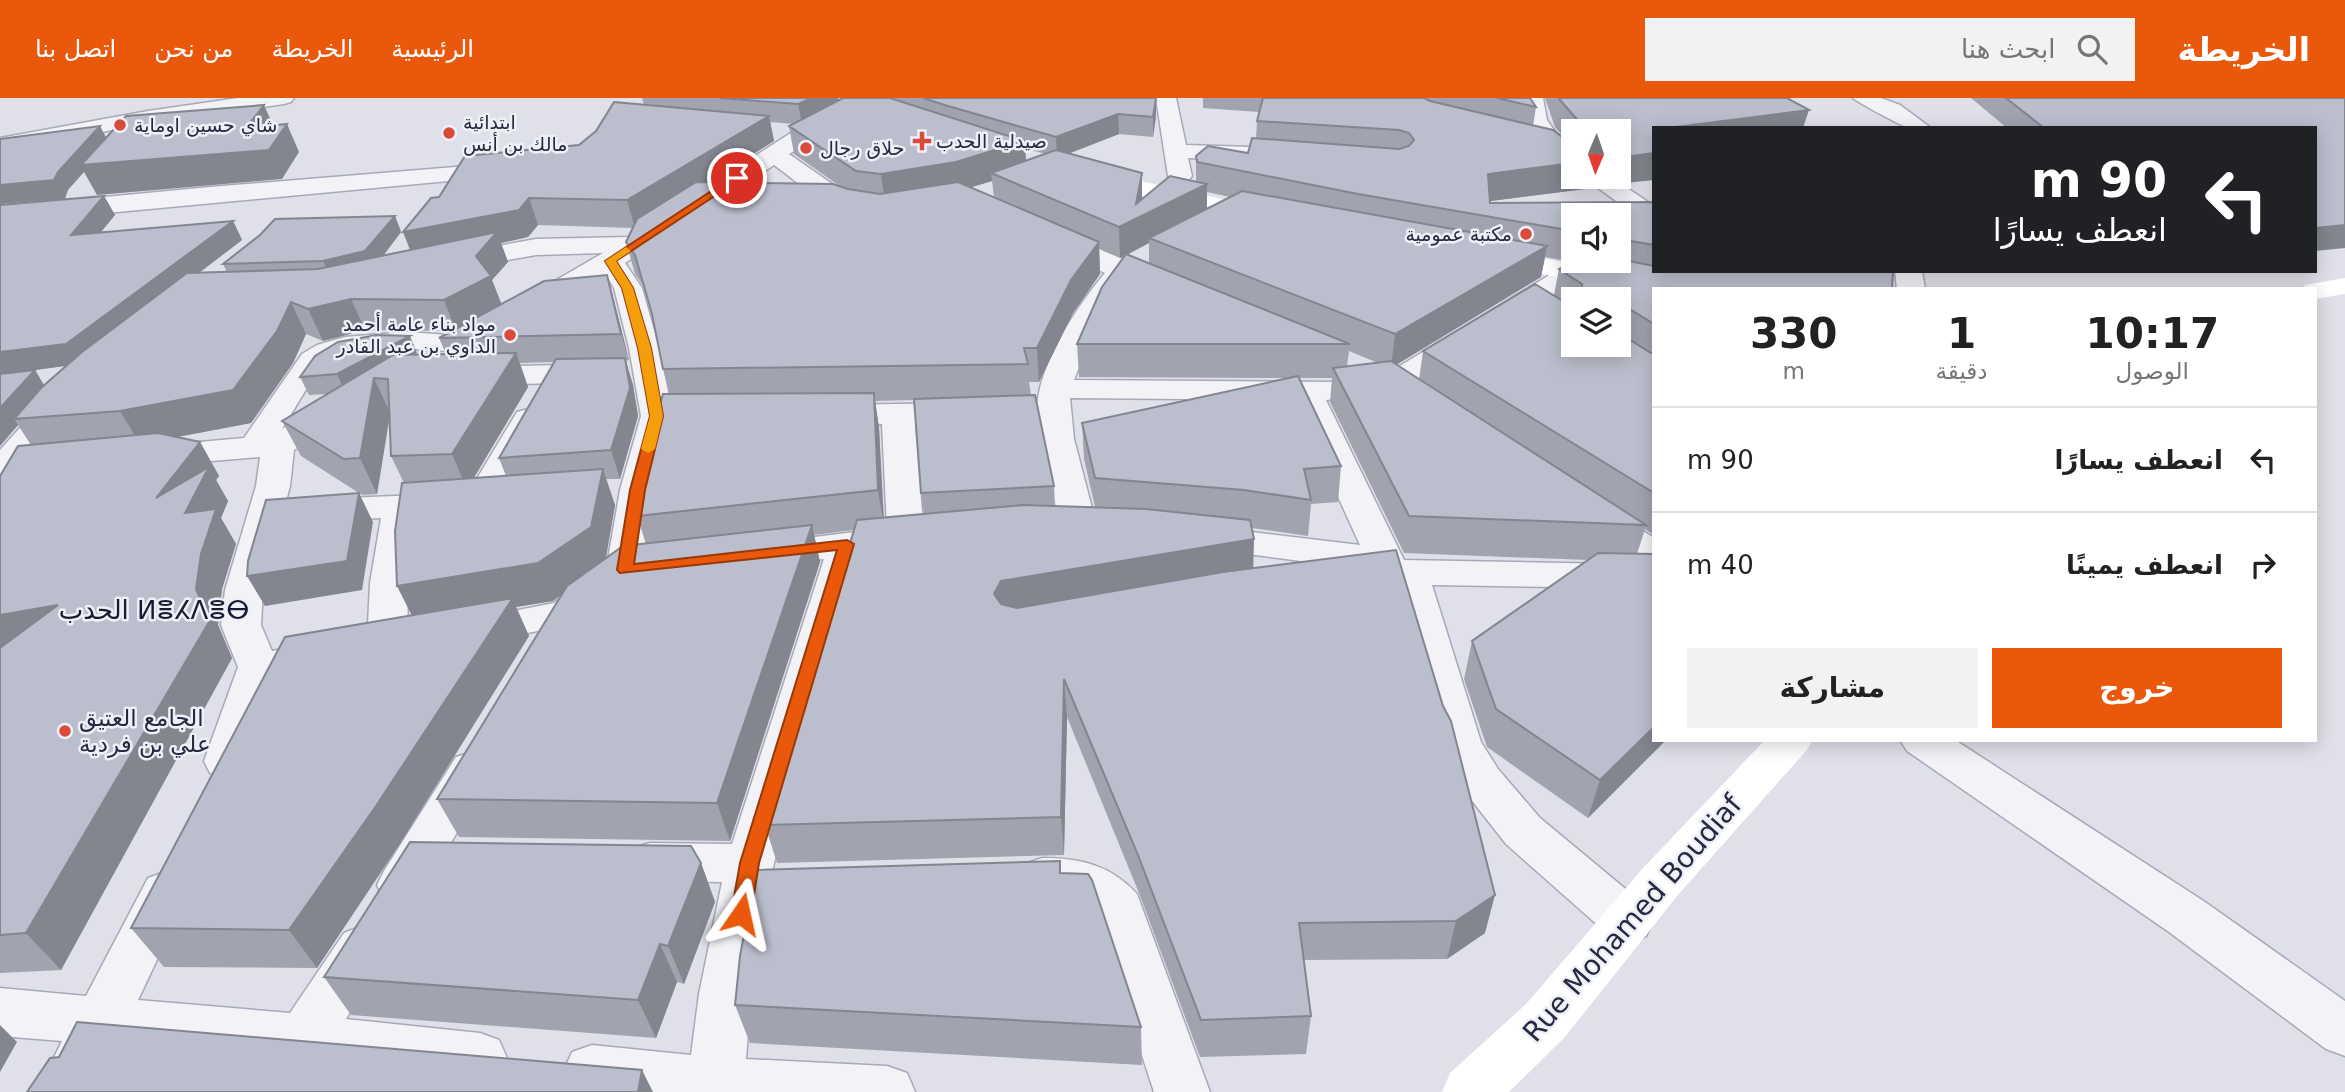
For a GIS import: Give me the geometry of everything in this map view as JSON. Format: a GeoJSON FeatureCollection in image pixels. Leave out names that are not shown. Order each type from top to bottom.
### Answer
{"type":"FeatureCollection","features":[{"type":"Feature","properties":{"kind":"street"},"geometry":{"type":"LineString","coordinates":[[0,145],[144,108],[284,98]]}},
{"type":"Feature","properties":{"kind":"street"},"geometry":{"type":"LineString","coordinates":[[1166,98],[1184,199]]}},
{"type":"Feature","properties":{"kind":"street"},"geometry":{"type":"LineString","coordinates":[[1537,98],[1536,120],[1561,151]]}},
{"type":"Feature","properties":{"kind":"street"},"geometry":{"type":"LineString","coordinates":[[1863,98],[1892,110],[1917,126]]}},
{"type":"Feature","properties":{"kind":"street"},"geometry":{"type":"LineString","coordinates":[[648,372],[434,372],[488,331],[566,286],[624,264],[770,143],[805,134],[851,102]]}},
{"type":"Feature","properties":{"kind":"street"},"geometry":{"type":"LineString","coordinates":[[122,147],[144,108]]}},
{"type":"Feature","properties":{"kind":"street"},"geometry":{"type":"LineString","coordinates":[[770,143],[853,210],[885,214]]}},
{"type":"Feature","properties":{"kind":"street"},"geometry":{"type":"LineString","coordinates":[[1524,143],[1561,155]]}},
{"type":"Feature","properties":{"kind":"street"},"geometry":{"type":"LineString","coordinates":[[1176,152],[1277,156]]}},
{"type":"Feature","properties":{"kind":"street"},"geometry":{"type":"LineString","coordinates":[[0,215],[310,186],[520,170]]}},
{"type":"Feature","properties":{"kind":"street"},"geometry":{"type":"LineString","coordinates":[[1070,172],[1293,222]]}},
{"type":"Feature","properties":{"kind":"street"},"geometry":{"type":"LineString","coordinates":[[448,194],[465,173]]}},
{"type":"Feature","properties":{"kind":"street"},"geometry":{"type":"LineString","coordinates":[[284,215],[310,186]]}},
{"type":"Feature","properties":{"kind":"street"},"geometry":{"type":"LineString","coordinates":[[1613,189],[1652,215]]}},
{"type":"Feature","properties":{"kind":"street"},"geometry":{"type":"LineString","coordinates":[[700,202],[740,203]]}},
{"type":"Feature","properties":{"kind":"street"},"geometry":{"type":"LineString","coordinates":[[806,204],[846,204]]}},
{"type":"Feature","properties":{"kind":"street"},"geometry":{"type":"LineString","coordinates":[[1203,229],[1238,211]]}},
{"type":"Feature","properties":{"kind":"street"},"geometry":{"type":"LineString","coordinates":[[1025,228],[1186,297]]}},
{"type":"Feature","properties":{"kind":"street"},"geometry":{"type":"LineString","coordinates":[[422,268],[536,247],[624,264]]}},
{"type":"Feature","properties":{"kind":"street"},"geometry":{"type":"LineString","coordinates":[[1034,405],[1101,294],[1121,271],[1156,253]]}},
{"type":"Feature","properties":{"kind":"street"},"geometry":{"type":"LineString","coordinates":[[1467,253],[1561,269]]}},
{"type":"Feature","properties":{"kind":"street"},"geometry":{"type":"LineString","coordinates":[[259,667],[565,614],[639,568],[637,490],[670,416],[648,372],[645,348],[624,264]]}},
{"type":"Feature","properties":{"kind":"street"},"geometry":{"type":"LineString","coordinates":[[791,415],[898,415],[1305,390],[1404,390],[1540,307],[1574,273]]}},
{"type":"Feature","properties":{"kind":"street"},"geometry":{"type":"LineString","coordinates":[[1586,273],[1659,287]]}},
{"type":"Feature","properties":{"kind":"street"},"geometry":{"type":"LineString","coordinates":[[2317,291],[2345,286]]}},
{"type":"Feature","properties":{"kind":"street"},"geometry":{"type":"LineString","coordinates":[[212,795],[239,733],[259,667],[241,625],[244,590],[273,486],[266,446],[313,360],[323,352],[339,346],[488,331]]}},
{"type":"Feature","properties":{"kind":"street"},"geometry":{"type":"LineString","coordinates":[[1341,361],[1404,390]]}},
{"type":"Feature","properties":{"kind":"street"},"geometry":{"type":"LineString","coordinates":[[481,502],[554,374]]}},
{"type":"Feature","properties":{"kind":"street"},"geometry":{"type":"LineString","coordinates":[[0,470],[78,380],[38,381]]}},
{"type":"Feature","properties":{"kind":"street"},"geometry":{"type":"LineString","coordinates":[[1305,390],[1394,568],[1460,743],[1482,781],[1523,831],[1628,921]]}},
{"type":"Feature","properties":{"kind":"street"},"geometry":{"type":"LineString","coordinates":[[121,459],[266,446],[356,403]]}},
{"type":"Feature","properties":{"kind":"street"},"geometry":{"type":"LineString","coordinates":[[1034,405],[1077,528]]}},
{"type":"Feature","properties":{"kind":"street"},"geometry":{"type":"LineString","coordinates":[[898,415],[906,537]]}},
{"type":"Feature","properties":{"kind":"street"},"geometry":{"type":"LineString","coordinates":[[0,470],[41,466]]}},
{"type":"Feature","properties":{"kind":"street"},"geometry":{"type":"LineString","coordinates":[[600,492],[637,490]]}},
{"type":"Feature","properties":{"kind":"street"},"geometry":{"type":"LineString","coordinates":[[265,512],[400,508],[516,499]]}},
{"type":"Feature","properties":{"kind":"street"},"geometry":{"type":"LineString","coordinates":[[1574,503],[1652,554]]}},
{"type":"Feature","properties":{"kind":"street"},"geometry":{"type":"LineString","coordinates":[[400,508],[389,583],[414,640]]}},
{"type":"Feature","properties":{"kind":"street"},"geometry":{"type":"LineString","coordinates":[[736,557],[946,533]]}},
{"type":"Feature","properties":{"kind":"street"},"geometry":{"type":"LineString","coordinates":[[1176,534],[1394,568],[1652,577]]}},
{"type":"Feature","properties":{"kind":"street"},"geometry":{"type":"LineString","coordinates":[[715,1088],[725,994],[761,879],[847,544]]}},
{"type":"Feature","properties":{"kind":"street"},"geometry":{"type":"LineString","coordinates":[[1299,584],[1394,568]]}},
{"type":"Feature","properties":{"kind":"street"},"geometry":{"type":"LineString","coordinates":[[537,661],[565,614]]}},
{"type":"Feature","properties":{"kind":"street"},"geometry":{"type":"LineString","coordinates":[[304,1038],[438,859],[495,731]]}},
{"type":"Feature","properties":{"kind":"street","name":"Rue Mohamed Boudiaf"},"geometry":{"type":"LineString","coordinates":[[1470,1092],[1545,1021],[1661,881],[1788,742]]}},
{"type":"Feature","properties":{"kind":"street"},"geometry":{"type":"LineString","coordinates":[[1925,742],[2187,917],[2345,1032]]}},
{"type":"Feature","properties":{"kind":"street"},"geometry":{"type":"LineString","coordinates":[[65,1092],[183,855]]}},
{"type":"Feature","properties":{"kind":"street"},"geometry":{"type":"LineString","coordinates":[[611,862],[761,879]]}},
{"type":"Feature","properties":{"kind":"street"},"geometry":{"type":"LineString","coordinates":[[993,879],[1076,877],[1104,889],[1119,909],[1182,1092]]}},
{"type":"Feature","properties":{"kind":"street"},"geometry":{"type":"LineString","coordinates":[[0,1012],[304,1038],[537,1064],[715,1088],[887,1092]]}},
{"type":"Feature","properties":{"kind":"building"},"geometry":{"type":"Polygon","coordinates":[[[720,98],[812,98],[798,104],[720,98]]]}},
{"type":"Feature","properties":{"kind":"building"},"geometry":{"type":"Polygon","coordinates":[[[843,98],[890,98],[1024,141],[956,162],[881,174],[856,171],[789,126],[843,98]]]}},
{"type":"Feature","properties":{"kind":"building"},"geometry":{"type":"Polygon","coordinates":[[[923,98],[1156,98],[1153,117],[1118,114],[1056,137],[923,98]]]}},
{"type":"Feature","properties":{"kind":"building"},"geometry":{"type":"Polygon","coordinates":[[[1263,98],[1424,98],[1553,130],[1561,136],[1561,165],[1488,174],[1490,203],[1652,202],[1652,245],[1631,241],[1631,203],[1561,203],[1561,229],[1358,194],[1197,162],[1196,156],[1208,146],[1248,153],[1252,138],[1399,149],[1409,146],[1414,140],[1409,133],[1399,130],[1257,121],[1263,98]]]}},
{"type":"Feature","properties":{"kind":"building"},"geometry":{"type":"Polygon","coordinates":[[[1497,98],[1530,98],[1536,107],[1497,98]]]}},
{"type":"Feature","properties":{"kind":"building"},"geometry":{"type":"Polygon","coordinates":[[[1559,98],[1787,98],[1809,110],[1684,126],[1652,126],[1652,153],[1632,156],[1631,119],[1577,119],[1559,98]]]}},
{"type":"Feature","properties":{"kind":"building"},"geometry":{"type":"Polygon","coordinates":[[[2006,98],[2345,98],[2345,225],[2317,228],[2317,126],[2041,126],[2006,98]]]}},
{"type":"Feature","properties":{"kind":"building"},"geometry":{"type":"Polygon","coordinates":[[[614,102],[769,116],[627,200],[529,198],[519,210],[403,232],[431,198],[439,197],[465,156],[579,145],[596,131],[614,102]]]}},
{"type":"Feature","properties":{"kind":"building"},"geometry":{"type":"Polygon","coordinates":[[[264,105],[246,128],[287,124],[269,150],[81,165],[126,116],[264,105]]]}},
{"type":"Feature","properties":{"kind":"building"},"geometry":{"type":"Polygon","coordinates":[[[100,126],[58,172],[54,180],[0,185],[0,139],[100,126]]]}},
{"type":"Feature","properties":{"kind":"building"},"geometry":{"type":"Polygon","coordinates":[[[1056,150],[1142,173],[1136,204],[1170,176],[1207,184],[1119,227],[991,173],[1056,150]]]}},
{"type":"Feature","properties":{"kind":"building"},"geometry":{"type":"Polygon","coordinates":[[[696,182],[833,184],[880,194],[958,182],[1099,242],[1071,280],[1037,348],[1024,348],[1028,364],[663,369],[652,314],[635,255],[626,242],[637,219],[696,182]]]}},
{"type":"Feature","properties":{"kind":"building"},"geometry":{"type":"Polygon","coordinates":[[[1242,191],[1547,246],[1395,334],[1149,238],[1242,191]]]}},
{"type":"Feature","properties":{"kind":"building"},"geometry":{"type":"Polygon","coordinates":[[[104,196],[71,235],[233,221],[66,344],[0,352],[0,205],[104,196]]]}},
{"type":"Feature","properties":{"kind":"building"},"geometry":{"type":"Polygon","coordinates":[[[395,216],[365,251],[323,261],[223,264],[260,235],[275,219],[395,216]]]}},
{"type":"Feature","properties":{"kind":"building"},"geometry":{"type":"Polygon","coordinates":[[[497,232],[476,256],[491,276],[444,300],[351,299],[308,309],[291,302],[277,331],[233,390],[120,411],[14,419],[41,388],[82,352],[187,273],[318,269],[497,232]]]}},
{"type":"Feature","properties":{"kind":"building"},"geometry":{"type":"Polygon","coordinates":[[[1126,254],[1350,344],[1077,344],[1102,287],[1126,254]]]}},
{"type":"Feature","properties":{"kind":"building"},"geometry":{"type":"Polygon","coordinates":[[[1631,261],[1652,266],[1652,273],[1893,273],[1892,287],[1652,287],[1652,323],[1631,310],[1631,287],[1582,287],[1582,284],[1565,273],[1631,273],[1631,261]]]}},
{"type":"Feature","properties":{"kind":"building"},"geometry":{"type":"Polygon","coordinates":[[[607,275],[621,334],[439,338],[544,281],[607,275]]]}},
{"type":"Feature","properties":{"kind":"building"},"geometry":{"type":"Polygon","coordinates":[[[1535,284],[1561,300],[1561,357],[1631,357],[1631,340],[1652,353],[1652,492],[1423,351],[1535,284]]]}},
{"type":"Feature","properties":{"kind":"building"},"geometry":{"type":"Polygon","coordinates":[[[377,335],[410,336],[337,374],[300,377],[315,356],[338,342],[377,335]]]}},
{"type":"Feature","properties":{"kind":"building"},"geometry":{"type":"Polygon","coordinates":[[[516,353],[452,454],[391,456],[388,379],[374,378],[360,458],[344,459],[282,421],[393,355],[516,353]]]}},
{"type":"Feature","properties":{"kind":"building"},"geometry":{"type":"Polygon","coordinates":[[[625,358],[630,388],[611,450],[499,458],[556,359],[625,358]]]}},
{"type":"Feature","properties":{"kind":"building"},"geometry":{"type":"Polygon","coordinates":[[[1391,361],[1646,525],[1409,516],[1333,368],[1391,361]]]}},
{"type":"Feature","properties":{"kind":"building"},"geometry":{"type":"Polygon","coordinates":[[[35,370],[0,408],[0,374],[35,370]]]}},
{"type":"Feature","properties":{"kind":"building"},"geometry":{"type":"Polygon","coordinates":[[[1298,376],[1341,466],[1304,469],[1311,500],[1244,490],[1095,478],[1082,423],[1298,376]]]}},
{"type":"Feature","properties":{"kind":"building"},"geometry":{"type":"Polygon","coordinates":[[[874,393],[878,490],[637,516],[645,455],[663,394],[874,393]]]}},
{"type":"Feature","properties":{"kind":"building"},"geometry":{"type":"Polygon","coordinates":[[[1035,395],[1054,486],[921,493],[914,399],[1035,395]]]}},
{"type":"Feature","properties":{"kind":"building"},"geometry":{"type":"Polygon","coordinates":[[[158,433],[200,442],[156,498],[209,467],[185,513],[216,509],[201,554],[196,589],[209,622],[26,933],[0,935],[0,648],[58,605],[0,615],[0,476],[18,446],[158,433]]]}},
{"type":"Feature","properties":{"kind":"building"},"geometry":{"type":"Polygon","coordinates":[[[603,469],[591,527],[538,563],[397,586],[395,531],[402,483],[603,469]]]}},
{"type":"Feature","properties":{"kind":"building"},"geometry":{"type":"Polygon","coordinates":[[[359,493],[347,561],[247,576],[248,561],[266,500],[359,493]]]}},
{"type":"Feature","properties":{"kind":"building"},"geometry":{"type":"Polygon","coordinates":[[[1023,505],[1146,509],[1250,520],[1254,539],[1001,581],[994,594],[1001,604],[1017,608],[1223,572],[1396,550],[1443,706],[1451,721],[1495,895],[1456,921],[1299,923],[1311,1016],[1201,1020],[1138,855],[1064,679],[1061,817],[765,825],[857,520],[1023,505]]]}},
{"type":"Feature","properties":{"kind":"building"},"geometry":{"type":"Polygon","coordinates":[[[812,525],[717,803],[437,799],[567,586],[623,546],[812,525]]]}},
{"type":"Feature","properties":{"kind":"building"},"geometry":{"type":"Polygon","coordinates":[[[1598,553],[1652,554],[1652,729],[1600,780],[1496,709],[1472,641],[1598,553]]]}},
{"type":"Feature","properties":{"kind":"building"},"geometry":{"type":"Polygon","coordinates":[[[513,598],[376,806],[289,930],[131,928],[285,637],[513,598]]]}},
{"type":"Feature","properties":{"kind":"building"},"geometry":{"type":"Polygon","coordinates":[[[410,842],[691,846],[701,863],[668,946],[660,944],[638,1000],[324,977],[410,842]]]}},
{"type":"Feature","properties":{"kind":"building"},"geometry":{"type":"Polygon","coordinates":[[[1060,861],[1060,873],[1088,874],[1092,880],[1141,1027],[735,1005],[740,956],[756,870],[1060,861]]]}},
{"type":"Feature","properties":{"kind":"building"},"geometry":{"type":"Polygon","coordinates":[[[77,1022],[642,1070],[638,1092],[27,1092],[50,1058],[59,1057],[77,1022]]]}},
{"type":"Feature","properties":{"kind":"slow traffic"},"geometry":{"type":"LineString","coordinates":[[626,251],[610,261],[628,288],[645,348],[657,416],[648,449]]}},
{"type":"Feature","properties":{"kind":"place","name":"شاي حسين اوماية"},"geometry":{"type":"Point","coordinates":[120,125]}},
{"type":"Feature","properties":{"kind":"place","name":"ابتدائية مالك بن أنس"},"geometry":{"type":"Point","coordinates":[449,133]}},
{"type":"Feature","properties":{"kind":"place","name":"صيدلية الحدب"},"geometry":{"type":"Point","coordinates":[922,141]}},
{"type":"Feature","properties":{"kind":"place","name":"حلاق رجال"},"geometry":{"type":"Point","coordinates":[806,148]}},
{"type":"Feature","properties":{"kind":"place","name":"مكتبة عمومية"},"geometry":{"type":"Point","coordinates":[1526,234]}},
{"type":"Feature","properties":{"kind":"place","name":"مواد بناء عامة أحمد الداوي بن عبد القادر"},"geometry":{"type":"Point","coordinates":[510,335]}},
{"type":"Feature","properties":{"kind":"place","name":"الجامع العتيق علي بن فردية"},"geometry":{"type":"Point","coordinates":[65,731]}},
{"type":"Feature","properties":{"kind":"district","name":"الحدب ⵍⴻⵃⴷⴻⴱ"},"geometry":{"type":"Point","coordinates":[154,610]}},
{"type":"Feature","properties":{"kind":"route"},"geometry":{"type":"LineString","coordinates":[[737,178],[610,261],[628,288],[645,348],[657,416],[637,490],[625,570],[847,544],[750,863],[741,914]]}}]}
